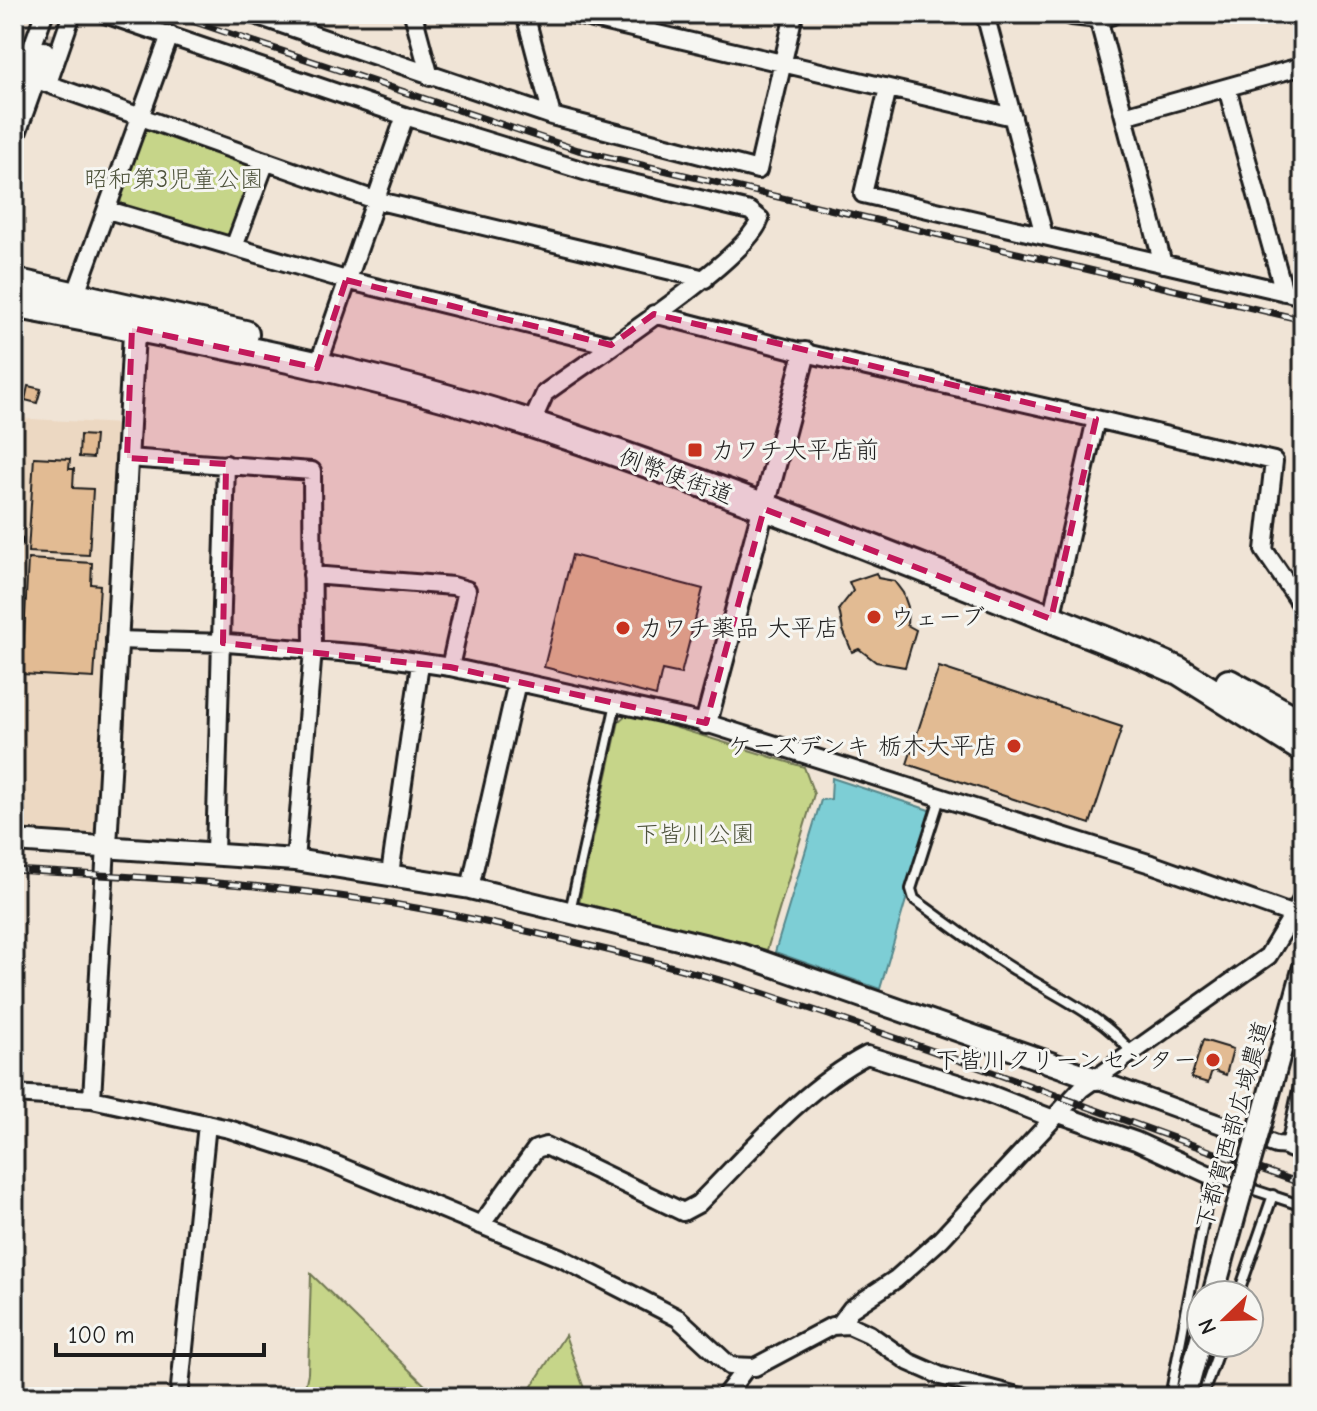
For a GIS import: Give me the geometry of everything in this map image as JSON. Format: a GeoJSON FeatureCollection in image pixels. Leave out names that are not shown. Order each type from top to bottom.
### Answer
{"type":"FeatureCollection","features":[{"type":"Feature","properties":{"kind":"main road","name":"例幣使街道"},"geometry":{"type":"LineString","coordinates":[[14,282],[72,305],[319,360],[425,393],[534,416],[1187,659],[1303,724]]}},
{"type":"Feature","properties":{"kind":"main road","name":"例幣使街道"},"geometry":{"type":"LineString","coordinates":[[14,304],[72,305]]}},
{"type":"Feature","properties":{"kind":"main road","name":"例幣使街道"},"geometry":{"type":"LineString","coordinates":[[1053,610],[1179,671],[1303,749]]}},
{"type":"Feature","properties":{"kind":"street"},"geometry":{"type":"LineString","coordinates":[[14,136],[44,14]]}},
{"type":"Feature","properties":{"kind":"street"},"geometry":{"type":"LineString","coordinates":[[30,78],[72,14]]}},
{"type":"Feature","properties":{"kind":"street"},"geometry":{"type":"LineString","coordinates":[[105,14],[405,116],[594,174],[750,211],[760,219],[757,231],[705,279],[545,393],[534,416]]}},
{"type":"Feature","properties":{"kind":"street"},"geometry":{"type":"LineString","coordinates":[[252,14],[552,116],[758,170],[794,14]]}},
{"type":"Feature","properties":{"kind":"street"},"geometry":{"type":"LineString","coordinates":[[303,14],[308,34]]}},
{"type":"Feature","properties":{"kind":"street"},"geometry":{"type":"LineString","coordinates":[[413,14],[430,77]]}},
{"type":"Feature","properties":{"kind":"street"},"geometry":{"type":"LineString","coordinates":[[525,14],[552,116]]}},
{"type":"Feature","properties":{"kind":"street"},"geometry":{"type":"LineString","coordinates":[[572,14],[1013,117]]}},
{"type":"Feature","properties":{"kind":"street"},"geometry":{"type":"LineString","coordinates":[[985,14],[1044,235]]}},
{"type":"Feature","properties":{"kind":"street"},"geometry":{"type":"LineString","coordinates":[[1072,14],[1101,15],[1163,264]]}},
{"type":"Feature","properties":{"kind":"street"},"geometry":{"type":"LineString","coordinates":[[72,305],[170,35]]}},
{"type":"Feature","properties":{"kind":"street"},"geometry":{"type":"LineString","coordinates":[[30,78],[44,52]]}},
{"type":"Feature","properties":{"kind":"street"},"geometry":{"type":"LineString","coordinates":[[1124,116],[1303,66]]}},
{"type":"Feature","properties":{"kind":"street"},"geometry":{"type":"LineString","coordinates":[[30,78],[375,200],[705,279]]}},
{"type":"Feature","properties":{"kind":"street"},"geometry":{"type":"LineString","coordinates":[[888,88],[863,194],[1303,296]]}},
{"type":"Feature","properties":{"kind":"street"},"geometry":{"type":"LineString","coordinates":[[1227,88],[1284,292]]}},
{"type":"Feature","properties":{"kind":"street"},"geometry":{"type":"LineString","coordinates":[[319,360],[405,116]]}},
{"type":"Feature","properties":{"kind":"street"},"geometry":{"type":"LineString","coordinates":[[234,247],[266,161]]}},
{"type":"Feature","properties":{"kind":"street"},"geometry":{"type":"LineString","coordinates":[[108,210],[346,280],[611,345]]}},
{"type":"Feature","properties":{"kind":"street"},"geometry":{"type":"LineString","coordinates":[[654,314],[805,353],[1274,461],[1264,550],[1303,607]]}},
{"type":"Feature","properties":{"kind":"street"},"geometry":{"type":"LineString","coordinates":[[92,1099],[134,318]]}},
{"type":"Feature","properties":{"kind":"street"},"geometry":{"type":"LineString","coordinates":[[706,723],[805,353]]}},
{"type":"Feature","properties":{"kind":"street"},"geometry":{"type":"LineString","coordinates":[[1053,610],[1096,419]]}},
{"type":"Feature","properties":{"kind":"street"},"geometry":{"type":"LineString","coordinates":[[127,458],[312,471],[313,650],[295,860]]}},
{"type":"Feature","properties":{"kind":"street"},"geometry":{"type":"LineString","coordinates":[[215,853],[226,464]]}},
{"type":"Feature","properties":{"kind":"street"},"geometry":{"type":"LineString","coordinates":[[312,575],[453,586],[467,590],[450,667]]}},
{"type":"Feature","properties":{"kind":"street"},"geometry":{"type":"LineString","coordinates":[[115,640],[223,643],[364,654],[450,667],[706,723],[1151,864],[1291,914]]}},
{"type":"Feature","properties":{"kind":"street"},"geometry":{"type":"LineString","coordinates":[[390,874],[420,664]]}},
{"type":"Feature","properties":{"kind":"street"},"geometry":{"type":"LineString","coordinates":[[470,888],[517,682]]}},
{"type":"Feature","properties":{"kind":"street"},"geometry":{"type":"LineString","coordinates":[[14,841],[295,860],[470,888],[570,912],[740,954],[1276,1145],[1296,1148],[1303,1085]]}},
{"type":"Feature","properties":{"kind":"street"},"geometry":{"type":"LineString","coordinates":[[14,1094],[92,1099],[207,1124],[317,1157],[561,1258],[678,1318],[721,1361],[746,1368],[763,1364],[839,1325],[851,1309],[896,1279],[941,1239],[1081,1089],[1109,1065],[1268,956],[1303,898]]}},
{"type":"Feature","properties":{"kind":"street","name":"下都賀西部広域農道"},"geometry":{"type":"LineString","coordinates":[[1217,1279],[1303,970]]}},
{"type":"Feature","properties":{"kind":"street"},"geometry":{"type":"LineString","coordinates":[[481,1225],[536,1149],[546,1146],[670,1209],[683,1212],[698,1204],[785,1118],[849,1065],[867,1055],[1136,1141],[1212,1176]]}},
{"type":"Feature","properties":{"kind":"street"},"geometry":{"type":"LineString","coordinates":[[179,1397],[207,1124]]}},
{"type":"Feature","properties":{"kind":"street"},"geometry":{"type":"LineString","coordinates":[[839,1325],[856,1327],[909,1362],[941,1376],[1000,1394],[1021,1397]]}},
{"type":"Feature","properties":{"kind":"street"},"geometry":{"type":"LineString","coordinates":[[1185,1397],[1195,1359]]}},
{"type":"Feature","properties":{"kind":"street"},"geometry":{"type":"LineString","coordinates":[[724,1397],[746,1368]]}},
{"type":"Feature","properties":{"kind":"lane"},"geometry":{"type":"LineString","coordinates":[[570,912],[616,703]]}},
{"type":"Feature","properties":{"kind":"lane"},"geometry":{"type":"LineString","coordinates":[[940,798],[911,889],[914,899],[1012,969],[1078,1009],[1123,1041],[1131,1052]]}},
{"type":"Feature","properties":{"kind":"lane"},"geometry":{"type":"LineString","coordinates":[[1170,1397],[1212,1176],[1303,1206]]}},
{"type":"Feature","properties":{"kind":"lane"},"geometry":{"type":"LineString","coordinates":[[1244,1279],[1273,1195]]}},
{"type":"Feature","properties":{"kind":"lane"},"geometry":{"type":"LineString","coordinates":[[1202,1397],[1215,1359]]}},
{"type":"Feature","properties":{"kind":"highlighted area"},"geometry":{"type":"Polygon","coordinates":[[[346,280],[611,345],[654,314],[1096,419],[1051,619],[764,509],[706,723],[450,667],[223,643],[226,464],[127,458],[132,328],[317,368],[346,280]]]}},
{"type":"Feature","properties":{"kind":"shaded area"},"geometry":{"type":"Polygon","coordinates":[[[14,418],[121,424],[100,829],[91,836],[14,831],[14,418]]]}},
{"type":"Feature","properties":{"kind":"green space","name":"昭和第3児童公園"},"geometry":{"type":"Polygon","coordinates":[[[141,126],[258,166],[232,240],[122,206],[119,196],[141,126]]]}},
{"type":"Feature","properties":{"kind":"green space","name":"下皆川公園"},"geometry":{"type":"Polygon","coordinates":[[[628,713],[804,767],[814,794],[767,950],[579,903],[619,721],[628,713]]]}},
{"type":"Feature","properties":{"kind":"green space"},"geometry":{"type":"Polygon","coordinates":[[[311,1274],[437,1397],[303,1397],[308,1373],[311,1274]]]}},
{"type":"Feature","properties":{"kind":"green space"},"geometry":{"type":"Polygon","coordinates":[[[565,1335],[587,1397],[525,1397],[565,1335]]]}},
{"type":"Feature","properties":{"kind":"water"},"geometry":{"type":"Polygon","coordinates":[[[832,778],[932,811],[880,989],[775,952],[821,800],[831,799],[832,778]]]}},
{"type":"Feature","properties":{"kind":"building"},"geometry":{"type":"Polygon","coordinates":[[[28,386],[41,389],[37,403],[25,400],[28,386]]]}},
{"type":"Feature","properties":{"kind":"building"},"geometry":{"type":"Polygon","coordinates":[[[80,435],[95,436],[93,458],[79,457],[80,435]]]}},
{"type":"Feature","properties":{"kind":"building"},"geometry":{"type":"Polygon","coordinates":[[[34,457],[70,459],[69,469],[74,469],[73,488],[93,489],[89,555],[28,552],[34,457]]]}},
{"type":"Feature","properties":{"kind":"building","name":"カワチ薬品 大平店"},"geometry":{"type":"Polygon","coordinates":[[[572,555],[703,589],[681,674],[662,670],[656,696],[544,667],[572,555]]]}},
{"type":"Feature","properties":{"kind":"building"},"geometry":{"type":"Polygon","coordinates":[[[28,559],[92,563],[91,584],[100,585],[94,678],[22,674],[28,559]]]}},
{"type":"Feature","properties":{"kind":"building","name":"ウェーブ"},"geometry":{"type":"Polygon","coordinates":[[[876,573],[878,578],[894,581],[903,593],[908,607],[907,625],[916,630],[905,667],[876,662],[859,649],[852,652],[843,630],[839,609],[853,591],[849,582],[876,573]]]}},
{"type":"Feature","properties":{"kind":"building","name":"ケーズデンキ 栃木大平店"},"geometry":{"type":"Polygon","coordinates":[[[939,667],[1122,727],[1090,824],[907,764],[939,667]]]}},
{"type":"Feature","properties":{"kind":"building","name":"下皆川クリーンセンター"},"geometry":{"type":"Polygon","coordinates":[[[1203,1040],[1233,1049],[1226,1075],[1212,1070],[1208,1083],[1191,1078],[1203,1040]]]}},
{"type":"Feature","properties":{"kind":"tunnel"},"geometry":{"type":"LineString","coordinates":[[44,52],[58,14]]}},
{"type":"Feature","properties":{"kind":"railway"},"geometry":{"type":"LineString","coordinates":[[171,14],[578,150],[1303,320]]}},
{"type":"Feature","properties":{"kind":"railway"},"geometry":{"type":"LineString","coordinates":[[14,870],[185,880],[298,891],[411,907],[541,934],[723,981],[827,1015],[1303,1184]]}},
{"type":"Feature","properties":{"kind":"place","name":"カワチ大平店前"},"geometry":{"type":"Point","coordinates":[695,450]}},
{"type":"Feature","properties":{"kind":"place","name":"ウェーブ"},"geometry":{"type":"Point","coordinates":[874,617]}},
{"type":"Feature","properties":{"kind":"place","name":"カワチ薬品 大平店"},"geometry":{"type":"Point","coordinates":[623,628]}},
{"type":"Feature","properties":{"kind":"place","name":"ケーズデンキ 栃木大平店"},"geometry":{"type":"Point","coordinates":[1014,746]}},
{"type":"Feature","properties":{"kind":"place","name":"下皆川クリーンセンター"},"geometry":{"type":"Point","coordinates":[1213,1060]}}]}
